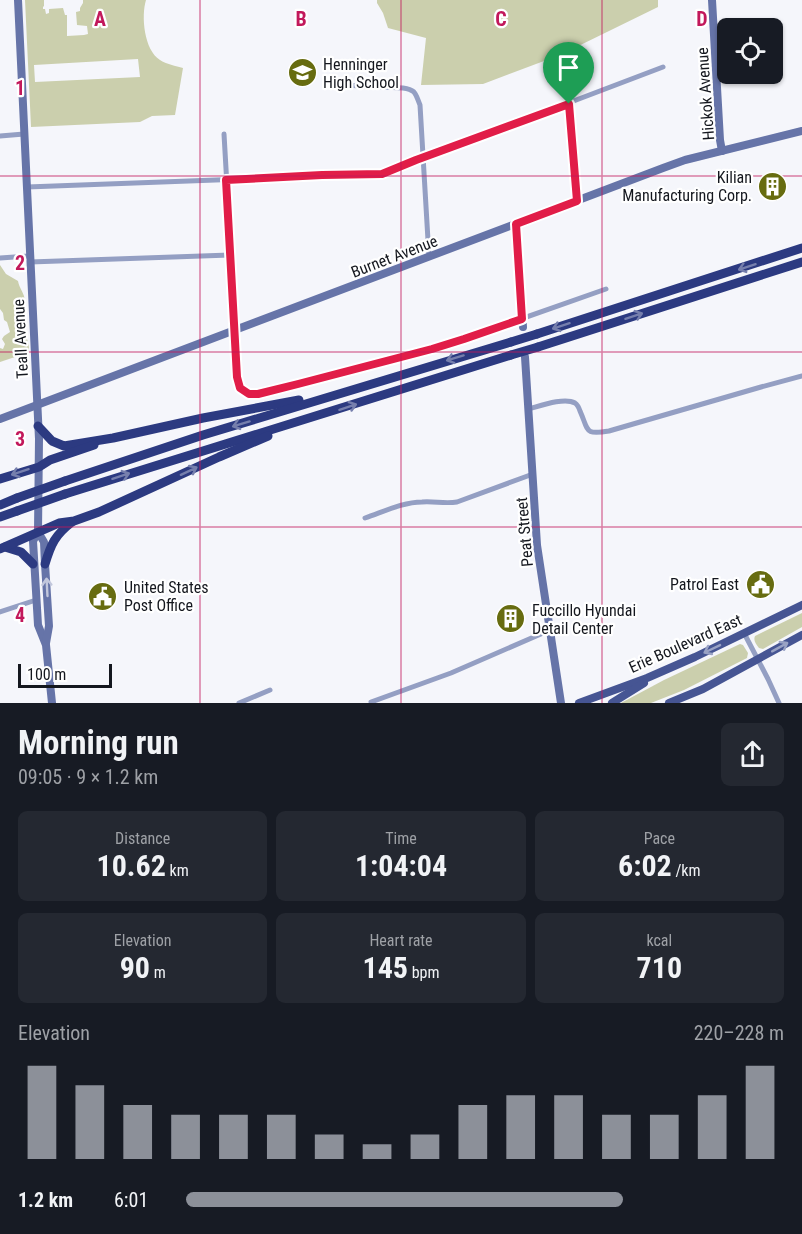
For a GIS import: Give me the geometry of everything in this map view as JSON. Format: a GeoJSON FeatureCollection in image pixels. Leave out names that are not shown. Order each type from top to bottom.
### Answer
{"type":"FeatureCollection","features":[{"type":"Feature","properties":{"kind":"highway"},"geometry":{"type":"LineString","coordinates":[[0,505],[109,465],[537,334],[802,248]]}},
{"type":"Feature","properties":{"kind":"highway"},"geometry":{"type":"LineString","coordinates":[[0,517],[65,494],[322,415],[802,262]]}},
{"type":"Feature","properties":{"kind":"highway"},"geometry":{"type":"LineString","coordinates":[[38,426],[52,441],[64,446],[337,394]]}},
{"type":"Feature","properties":{"kind":"highway"},"geometry":{"type":"LineString","coordinates":[[2,548],[59,523],[74,521],[99,512],[219,457],[322,415]]}},
{"type":"Feature","properties":{"kind":"highway"},"geometry":{"type":"LineString","coordinates":[[0,479],[113,438]]}},
{"type":"Feature","properties":{"kind":"highway"},"geometry":{"type":"LineString","coordinates":[[45,564],[55,538],[61,530],[74,521]]}},
{"type":"Feature","properties":{"kind":"highway"},"geometry":{"type":"LineString","coordinates":[[2,548],[21,552],[33,564]]}},
{"type":"Feature","properties":{"kind":"main road","name":"Erie Boulevard East"},"geometry":{"type":"LineString","coordinates":[[579,703],[695,657],[802,605]]}},
{"type":"Feature","properties":{"kind":"main road"},"geometry":{"type":"LineString","coordinates":[[669,703],[703,689],[802,635]]}},
{"type":"Feature","properties":{"kind":"main road"},"geometry":{"type":"LineString","coordinates":[[612,703],[662,671]]}},
{"type":"Feature","properties":{"kind":"street","name":"Teall Avenue"},"geometry":{"type":"LineString","coordinates":[[18,0],[38,426],[38,532],[33,541],[33,564],[39,625],[46,643],[52,703]]}},
{"type":"Feature","properties":{"kind":"street","name":"Hickok Avenue"},"geometry":{"type":"LineString","coordinates":[[712,0],[722,151]]}},
{"type":"Feature","properties":{"kind":"street"},"geometry":{"type":"LineString","coordinates":[[27,187],[382,174],[663,68]]}},
{"type":"Feature","properties":{"kind":"street"},"geometry":{"type":"LineString","coordinates":[[566,70],[577,201]]}},
{"type":"Feature","properties":{"kind":"street"},"geometry":{"type":"LineString","coordinates":[[342,85],[403,88],[414,91],[420,105],[429,256]]}},
{"type":"Feature","properties":{"kind":"street","name":"Burnet Avenue"},"geometry":{"type":"LineString","coordinates":[[0,419],[685,160],[802,131]]}},
{"type":"Feature","properties":{"kind":"street"},"geometry":{"type":"LineString","coordinates":[[0,136],[24,134]]}},
{"type":"Feature","properties":{"kind":"street"},"geometry":{"type":"LineString","coordinates":[[224,134],[234,331],[239,384],[240,388],[249,394],[258,394],[432,349],[523,323],[606,289]]}},
{"type":"Feature","properties":{"kind":"street"},"geometry":{"type":"LineString","coordinates":[[516,224],[523,323]]}},
{"type":"Feature","properties":{"kind":"street"},"geometry":{"type":"LineString","coordinates":[[0,258],[230,255]]}},
{"type":"Feature","properties":{"kind":"street","name":"Peat Street"},"geometry":{"type":"LineString","coordinates":[[525,357],[537,545],[561,703]]}},
{"type":"Feature","properties":{"kind":"street"},"geometry":{"type":"LineString","coordinates":[[529,410],[565,401],[575,403],[579,407],[587,429],[596,433],[802,376]]}},
{"type":"Feature","properties":{"kind":"street"},"geometry":{"type":"LineString","coordinates":[[365,518],[405,504],[457,502],[533,474]]}},
{"type":"Feature","properties":{"kind":"street","name":"Teall Avenue"},"geometry":{"type":"LineString","coordinates":[[38,532],[44,542],[49,626],[46,643]]}},
{"type":"Feature","properties":{"kind":"street"},"geometry":{"type":"LineString","coordinates":[[0,612],[36,600]]}},
{"type":"Feature","properties":{"kind":"street"},"geometry":{"type":"LineString","coordinates":[[371,702],[451,673],[550,630]]}},
{"type":"Feature","properties":{"kind":"street"},"geometry":{"type":"LineString","coordinates":[[744,633],[779,703]]}},
{"type":"Feature","properties":{"kind":"street"},"geometry":{"type":"LineString","coordinates":[[239,703],[270,690]]}},
{"type":"Feature","properties":{"kind":"green space"},"geometry":{"type":"Polygon","coordinates":[[[25,0],[44,0],[43,9],[46,14],[49,13],[49,9],[63,8],[67,15],[67,36],[88,34],[87,26],[77,25],[76,12],[80,11],[83,0],[146,0],[144,23],[150,49],[160,60],[183,68],[175,115],[152,116],[140,122],[31,127],[25,0]],[[138,59],[34,65],[35,82],[140,77],[138,59]]]}},
{"type":"Feature","properties":{"kind":"green space"},"geometry":{"type":"Polygon","coordinates":[[[377,0],[658,0],[658,7],[560,55],[483,84],[421,85],[426,38],[388,28],[377,0]]]}},
{"type":"Feature","properties":{"kind":"green space"},"geometry":{"type":"Polygon","coordinates":[[[0,265],[6,274],[18,281],[24,296],[22,327],[29,354],[24,362],[21,355],[0,362],[0,348],[3,349],[5,344],[2,339],[10,332],[0,309],[0,265]]]}},
{"type":"Feature","properties":{"kind":"green space"},"geometry":{"type":"Polygon","coordinates":[[[802,613],[802,627],[763,649],[759,648],[755,636],[802,613]]]}},
{"type":"Feature","properties":{"kind":"green space"},"geometry":{"type":"Polygon","coordinates":[[[740,644],[748,653],[747,658],[684,690],[651,703],[621,703],[664,680],[740,644]]]}},
{"type":"Feature","properties":{"kind":"place","name":"Henninger High School"},"geometry":{"type":"Point","coordinates":[302,73]}},
{"type":"Feature","properties":{"kind":"place","name":"Kilian Manufacturing Corp."},"geometry":{"type":"Point","coordinates":[773,186]}},
{"type":"Feature","properties":{"kind":"place","name":"Patrol East"},"geometry":{"type":"Point","coordinates":[760,584]}},
{"type":"Feature","properties":{"kind":"place","name":"United States Post Office"},"geometry":{"type":"Point","coordinates":[103,596]}},
{"type":"Feature","properties":{"kind":"place","name":"Fuccillo Hyundai Detail Center"},"geometry":{"type":"Point","coordinates":[511,619]}},
{"type":"Feature","properties":{"kind":"route"},"geometry":{"type":"LineString","coordinates":[[569,104],[577,201],[516,224],[522,319],[432,349],[258,394],[245,393],[240,388],[237,377],[226,180],[382,174],[569,104]]}}]}
